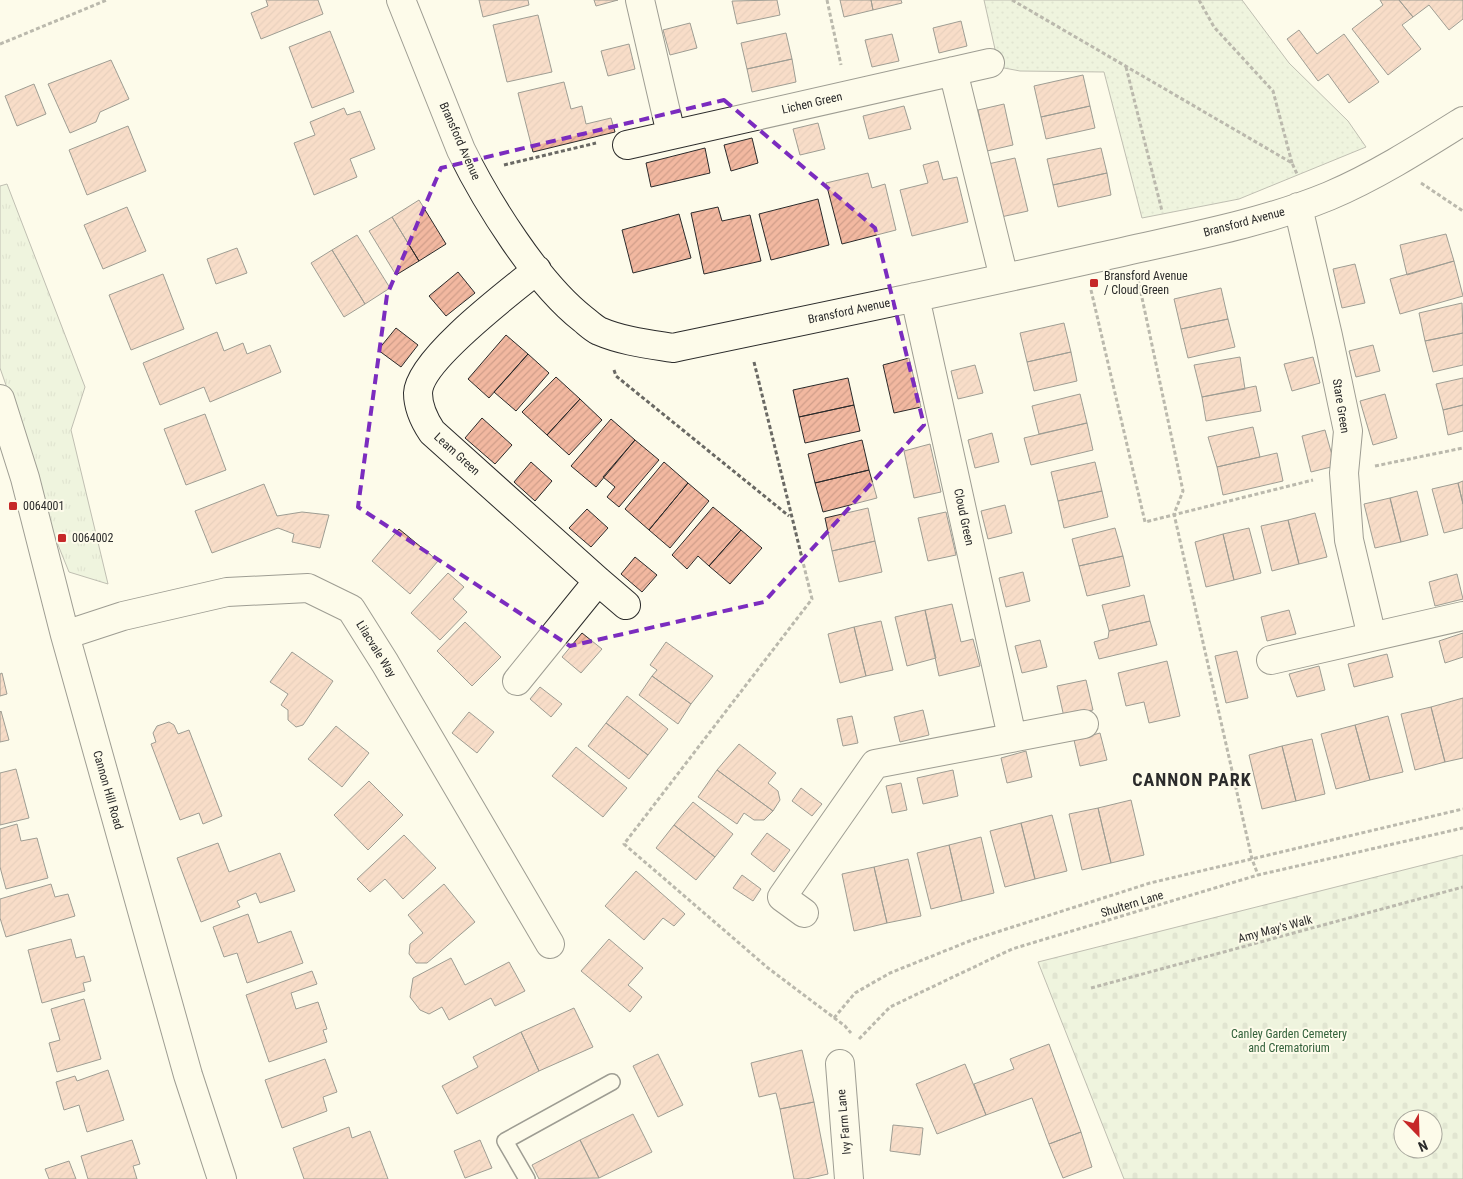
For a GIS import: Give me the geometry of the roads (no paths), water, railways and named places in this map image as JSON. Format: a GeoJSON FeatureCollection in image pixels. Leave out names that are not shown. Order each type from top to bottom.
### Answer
{"type":"FeatureCollection","features":[{"type":"Feature","properties":{"kind":"street","name":"Bransford Avenue"},"geometry":{"type":"LineString","coordinates":[[401,0],[472,173],[513,238],[537,270],[568,307],[597,330],[632,341],[673,348],[1004,278],[1264,218],[1304,205],[1346,188],[1401,160],[1463,121]]}},
{"type":"Feature","properties":{"kind":"street"},"geometry":{"type":"LineString","coordinates":[[640,0],[670,134]]}},
{"type":"Feature","properties":{"kind":"street","name":"Lichen Green"},"geometry":{"type":"LineString","coordinates":[[627,145],[990,62]]}},
{"type":"Feature","properties":{"kind":"street"},"geometry":{"type":"LineString","coordinates":[[953,71],[1004,278]]}},
{"type":"Feature","properties":{"kind":"street","name":"Stare Green"},"geometry":{"type":"LineString","coordinates":[[1304,205],[1348,431],[1344,473],[1349,540],[1372,637]]}},
{"type":"Feature","properties":{"kind":"street","name":"Leam Green"},"geometry":{"type":"LineString","coordinates":[[537,270],[468,326],[422,377],[418,392],[421,414],[432,432],[626,605]]}},
{"type":"Feature","properties":{"kind":"street","name":"Cloud Green"},"geometry":{"type":"LineString","coordinates":[[915,297],[1012,737]]}},
{"type":"Feature","properties":{"kind":"street","name":"Cannon Hill Road"},"geometry":{"type":"LineString","coordinates":[[0,399],[25,478],[65,635],[186,1066],[222,1179]]}},
{"type":"Feature","properties":{"kind":"street"},"geometry":{"type":"LineString","coordinates":[[518,682],[598,581]]}},
{"type":"Feature","properties":{"kind":"street","name":"Lilacvale Way"},"geometry":{"type":"LineString","coordinates":[[65,635],[123,616],[227,592],[308,588],[351,610],[385,663],[550,944]]}},
{"type":"Feature","properties":{"kind":"street"},"geometry":{"type":"LineString","coordinates":[[1270,660],[1463,616]]}},
{"type":"Feature","properties":{"kind":"street"},"geometry":{"type":"LineString","coordinates":[[804,913],[782,897],[875,764],[1084,724]]}},
{"type":"Feature","properties":{"kind":"street","name":"Ivy Farm Lane"},"geometry":{"type":"LineString","coordinates":[[840,1064],[849,1179]]}},
{"type":"Feature","properties":{"kind":"lane"},"geometry":{"type":"LineString","coordinates":[[526,1179],[505,1141],[612,1082]]}},
{"type":"Feature","properties":{"kind":"place","name":"Bransford Avenue / Cloud Green"},"geometry":{"type":"Point","coordinates":[1094,283]}},
{"type":"Feature","properties":{"kind":"place","name":"0064001"},"geometry":{"type":"Point","coordinates":[13,506]}},
{"type":"Feature","properties":{"kind":"place","name":"0064002"},"geometry":{"type":"Point","coordinates":[62,538]}},
{"type":"Feature","properties":{"kind":"district","name":"CANNON PARK"},"geometry":{"type":"Point","coordinates":[1192,779]}},
{"type":"Feature","properties":{"kind":"park label","name":"Canley Garden Cemetery and Crematorium"},"geometry":{"type":"Point","coordinates":[1289,1041]}}]}
